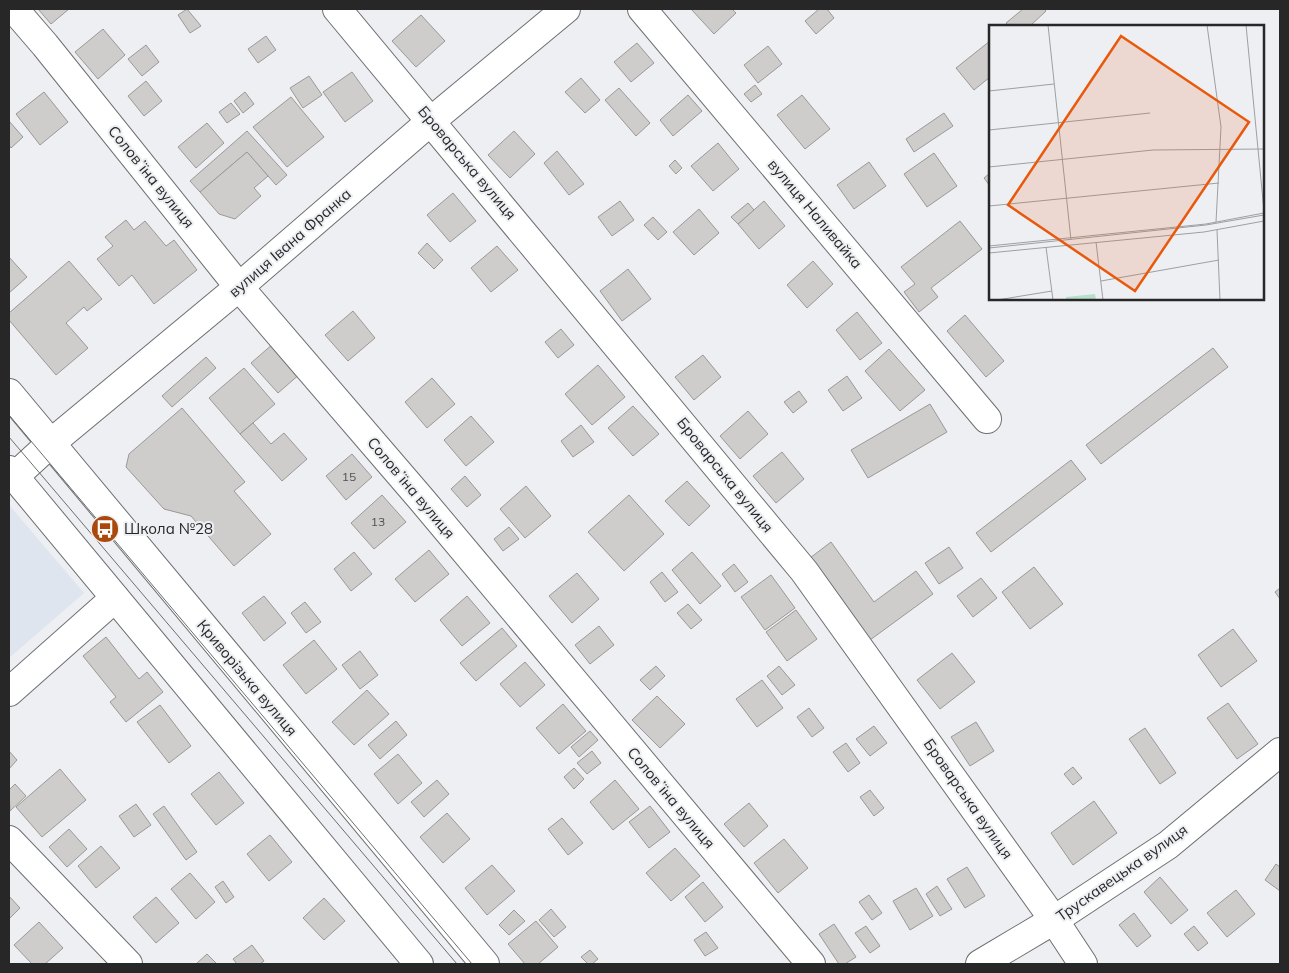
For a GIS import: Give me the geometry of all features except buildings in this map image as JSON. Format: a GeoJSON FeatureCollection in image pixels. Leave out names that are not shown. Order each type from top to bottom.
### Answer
{"type":"FeatureCollection","features":[{"type":"Feature","properties":{"kind":"street","name":"Соловʼїна вулиця"},"geometry":{"type":"LineString","coordinates":[[14,9],[46,45],[239,287],[422,500],[811,964]]}},
{"type":"Feature","properties":{"kind":"street","name":"Броварська вулиця"},"geometry":{"type":"LineString","coordinates":[[337,9],[804,571],[1054,920],[1083,964]]}},
{"type":"Feature","properties":{"kind":"street","name":"вулиця Івана Франка"},"geometry":{"type":"LineString","coordinates":[[12,473],[51,443],[239,287],[566,9]]}},
{"type":"Feature","properties":{"kind":"street","name":"вулиця Наливайка"},"geometry":{"type":"LineString","coordinates":[[642,9],[987,419]]}},
{"type":"Feature","properties":{"kind":"street","name":"Криворізька вулиця"},"geometry":{"type":"LineString","coordinates":[[9,393],[485,964]]}},
{"type":"Feature","properties":{"kind":"street"},"geometry":{"type":"LineString","coordinates":[[12,473],[419,964]]}},
{"type":"Feature","properties":{"kind":"street"},"geometry":{"type":"LineString","coordinates":[[9,692],[115,598]]}},
{"type":"Feature","properties":{"kind":"street","name":"Трускавецька вулиця"},"geometry":{"type":"LineString","coordinates":[[980,964],[1054,920],[1168,845],[1280,752]]}},
{"type":"Feature","properties":{"kind":"street"},"geometry":{"type":"LineString","coordinates":[[9,840],[128,964]]}},
{"type":"Feature","properties":{"kind":"shaded area"},"geometry":{"type":"Polygon","coordinates":[[[9,505],[84,593],[9,658],[9,505]]]}},
{"type":"Feature","properties":{"kind":"tram line"},"geometry":{"type":"LineString","coordinates":[[9,415],[472,964]]}},
{"type":"Feature","properties":{"kind":"tram line"},"geometry":{"type":"LineString","coordinates":[[9,437],[457,964]]}},
{"type":"Feature","properties":{"kind":"place","name":"Школа №28"},"geometry":{"type":"Point","coordinates":[105,529]}}]}
